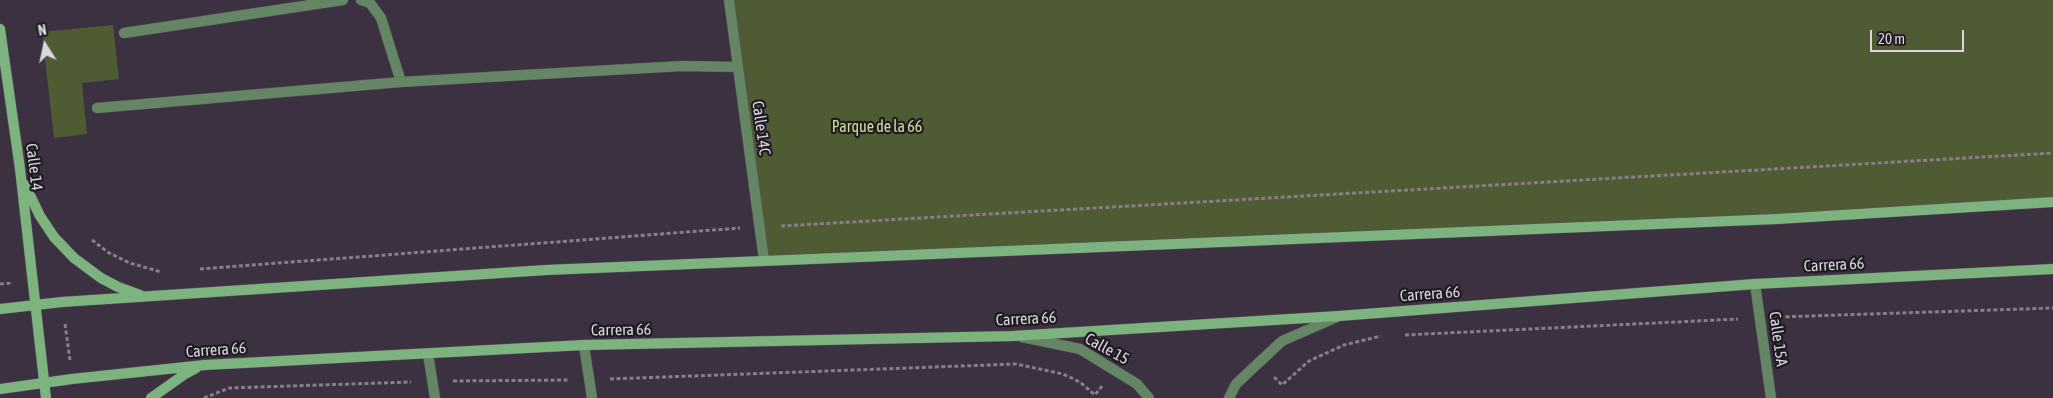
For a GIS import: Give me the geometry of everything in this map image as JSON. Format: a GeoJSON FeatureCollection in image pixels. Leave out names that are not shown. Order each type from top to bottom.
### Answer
{"type":"FeatureCollection","features":[{"type":"Feature","properties":{"kind":"main road","name":"Calle 14"},"geometry":{"type":"LineString","coordinates":[[0,28],[20,169],[32,279],[37,304],[46,398]]}},
{"type":"Feature","properties":{"kind":"main road"},"geometry":{"type":"LineString","coordinates":[[20,169],[28,194],[40,216],[54,238],[74,258],[86,268],[118,287],[136,294],[154,297]]}},
{"type":"Feature","properties":{"kind":"main road"},"geometry":{"type":"LineString","coordinates":[[0,309],[62,302],[546,270],[1768,220],[2053,202]]}},
{"type":"Feature","properties":{"kind":"main road","name":"Carrera 66"},"geometry":{"type":"LineString","coordinates":[[0,390],[72,379],[205,365],[584,345],[1013,336],[1339,316],[1756,284],[2053,269]]}},
{"type":"Feature","properties":{"kind":"main road"},"geometry":{"type":"LineString","coordinates":[[151,398],[184,374],[205,365]]}},
{"type":"Feature","properties":{"kind":"street"},"geometry":{"type":"LineString","coordinates":[[124,33],[343,0]]}},
{"type":"Feature","properties":{"kind":"street"},"geometry":{"type":"LineString","coordinates":[[361,0],[370,3],[381,18],[401,82]]}},
{"type":"Feature","properties":{"kind":"street","name":"Calle 14C"},"geometry":{"type":"LineString","coordinates":[[729,0],[764,260]]}},
{"type":"Feature","properties":{"kind":"street"},"geometry":{"type":"LineString","coordinates":[[97,108],[401,82],[682,66],[738,67]]}},
{"type":"Feature","properties":{"kind":"street","name":"Calle 15A"},"geometry":{"type":"LineString","coordinates":[[1756,284],[1771,398]]}},
{"type":"Feature","properties":{"kind":"street"},"geometry":{"type":"LineString","coordinates":[[1229,398],[1236,384],[1282,341],[1339,316]]}},
{"type":"Feature","properties":{"kind":"street","name":"Calle 15"},"geometry":{"type":"LineString","coordinates":[[1013,336],[1080,349],[1137,384],[1148,398]]}},
{"type":"Feature","properties":{"kind":"street"},"geometry":{"type":"LineString","coordinates":[[584,345],[592,398]]}},
{"type":"Feature","properties":{"kind":"street"},"geometry":{"type":"LineString","coordinates":[[428,354],[434,398]]}},
{"type":"Feature","properties":{"kind":"path"},"geometry":{"type":"LineString","coordinates":[[199,269],[760,227],[2053,154]]}},
{"type":"Feature","properties":{"kind":"path"},"geometry":{"type":"LineString","coordinates":[[92,240],[109,253],[130,263],[159,272],[169,271]]}},
{"type":"Feature","properties":{"kind":"path"},"geometry":{"type":"LineString","coordinates":[[62,302],[72,379]]}},
{"type":"Feature","properties":{"kind":"green space","name":"Parque de la 66"},"geometry":{"type":"Polygon","coordinates":[[[729,0],[2053,0],[2053,202],[764,260],[729,0]]]}},
{"type":"Feature","properties":{"kind":"green space"},"geometry":{"type":"Polygon","coordinates":[[[113,25],[119,79],[82,83],[87,134],[54,138],[42,32],[113,25]]]}}]}
